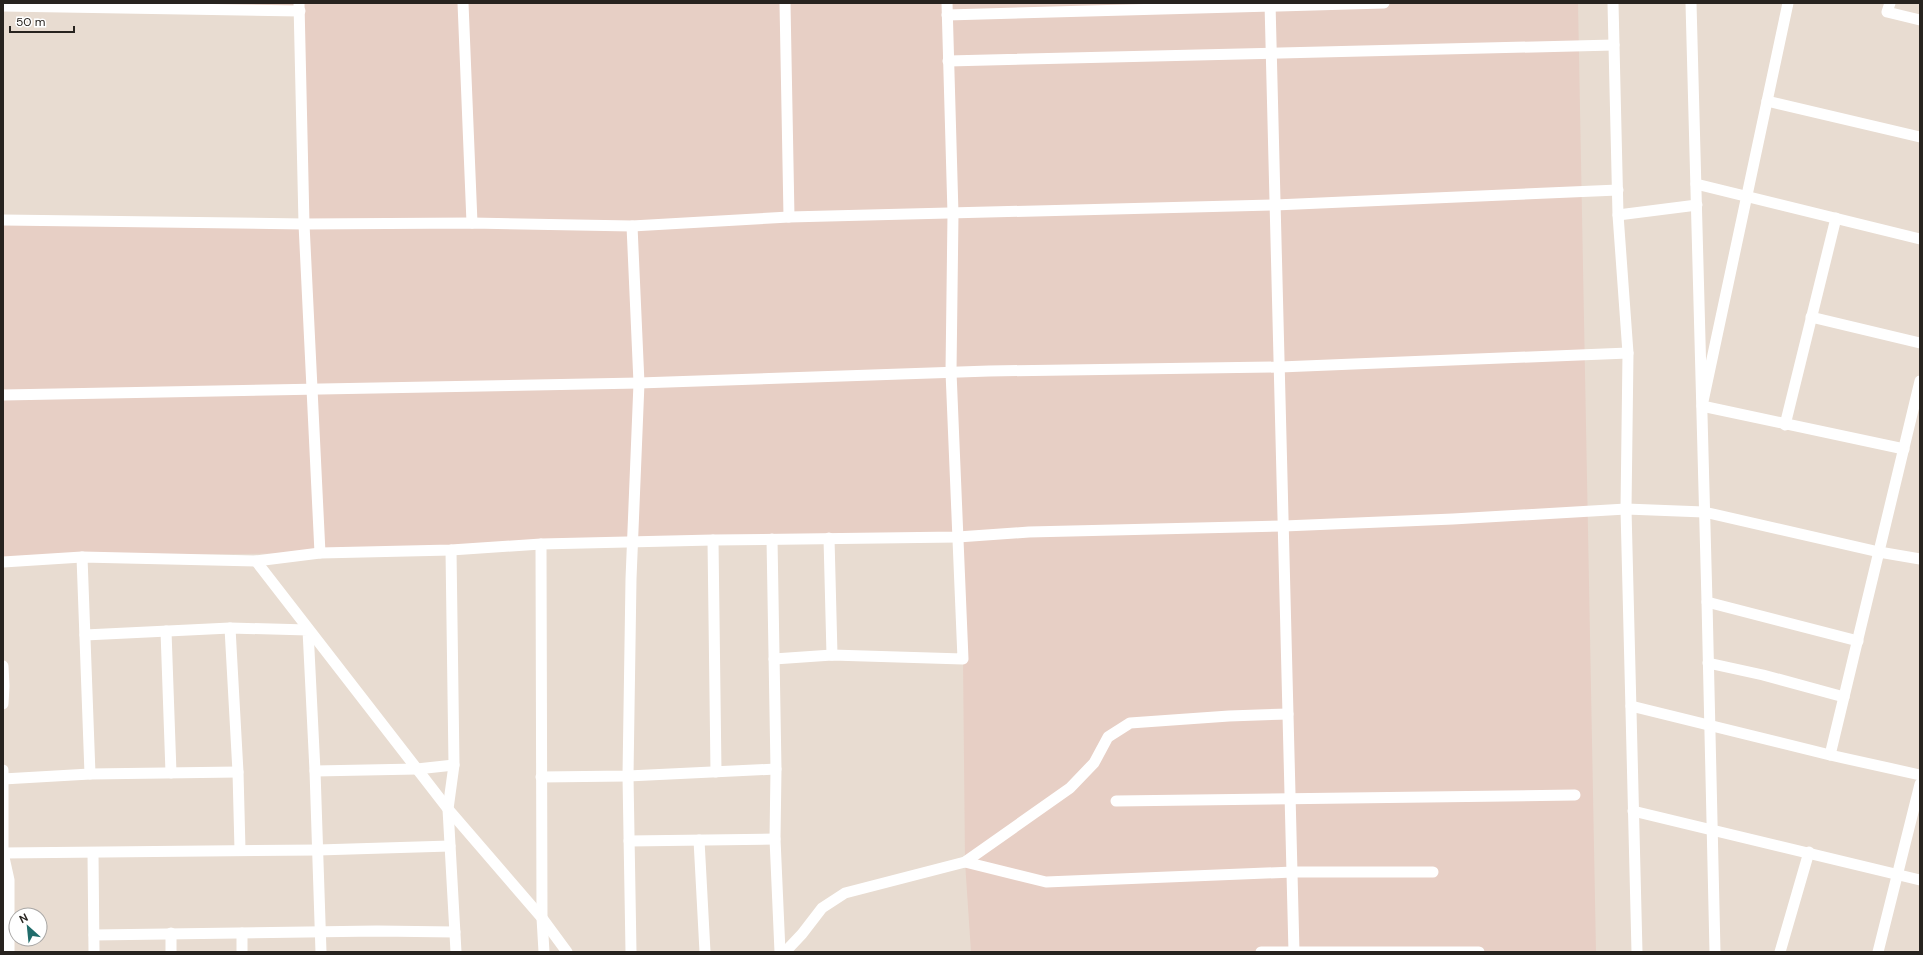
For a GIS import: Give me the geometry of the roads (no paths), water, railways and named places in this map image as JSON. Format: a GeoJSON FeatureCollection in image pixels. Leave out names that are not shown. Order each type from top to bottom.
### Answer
{"type":"FeatureCollection","features":[{"type":"Feature","properties":{"kind":"street"},"geometry":{"type":"LineString","coordinates":[[462,3],[472,223]]}},
{"type":"Feature","properties":{"kind":"street"},"geometry":{"type":"LineString","coordinates":[[785,3],[789,217]]}},
{"type":"Feature","properties":{"kind":"street"},"geometry":{"type":"LineString","coordinates":[[774,659],[832,655],[963,659],[951,372],[953,214],[947,3]]}},
{"type":"Feature","properties":{"kind":"street"},"geometry":{"type":"LineString","coordinates":[[947,15],[1384,3]]}},
{"type":"Feature","properties":{"kind":"street"},"geometry":{"type":"LineString","coordinates":[[1613,3],[1618,215],[1628,353],[1626,509],[1637,952]]}},
{"type":"Feature","properties":{"kind":"street"},"geometry":{"type":"LineString","coordinates":[[1691,3],[1707,602],[1714,952]]}},
{"type":"Feature","properties":{"kind":"street"},"geometry":{"type":"LineString","coordinates":[[1702,406],[1788,3]]}},
{"type":"Feature","properties":{"kind":"street"},"geometry":{"type":"LineString","coordinates":[[1890,3],[1887,12],[1920,20]]}},
{"type":"Feature","properties":{"kind":"street"},"geometry":{"type":"LineString","coordinates":[[1270,5],[1294,952]]}},
{"type":"Feature","properties":{"kind":"street"},"geometry":{"type":"LineString","coordinates":[[3,6],[300,7],[304,224],[320,553]]}},
{"type":"Feature","properties":{"kind":"street"},"geometry":{"type":"LineString","coordinates":[[948,61],[1614,45]]}},
{"type":"Feature","properties":{"kind":"street"},"geometry":{"type":"LineString","coordinates":[[1767,101],[1920,137]]}},
{"type":"Feature","properties":{"kind":"street"},"geometry":{"type":"LineString","coordinates":[[1696,184],[1746,195],[1920,239]]}},
{"type":"Feature","properties":{"kind":"street"},"geometry":{"type":"LineString","coordinates":[[3,220],[304,224],[472,223],[632,226],[789,217],[1275,205],[1618,190]]}},
{"type":"Feature","properties":{"kind":"street"},"geometry":{"type":"LineString","coordinates":[[1618,215],[1696,205]]}},
{"type":"Feature","properties":{"kind":"street"},"geometry":{"type":"LineString","coordinates":[[1785,425],[1836,218]]}},
{"type":"Feature","properties":{"kind":"street"},"geometry":{"type":"LineString","coordinates":[[631,952],[628,776],[632,542],[639,383],[632,226]]}},
{"type":"Feature","properties":{"kind":"street"},"geometry":{"type":"LineString","coordinates":[[1811,317],[1920,343]]}},
{"type":"Feature","properties":{"kind":"street"},"geometry":{"type":"LineString","coordinates":[[3,395],[639,383],[951,372],[1280,366],[1628,353]]}},
{"type":"Feature","properties":{"kind":"street"},"geometry":{"type":"LineString","coordinates":[[1830,755],[1920,381]]}},
{"type":"Feature","properties":{"kind":"street"},"geometry":{"type":"LineString","coordinates":[[1702,406],[1785,425],[1904,449]]}},
{"type":"Feature","properties":{"kind":"street"},"geometry":{"type":"LineString","coordinates":[[3,562],[82,557],[256,561],[320,553],[451,550],[541,544],[958,537],[1029,532],[1284,526],[1453,519],[1626,509],[1704,512],[1879,552],[1920,559]]}},
{"type":"Feature","properties":{"kind":"street"},"geometry":{"type":"LineString","coordinates":[[828,538],[832,655]]}},
{"type":"Feature","properties":{"kind":"street"},"geometry":{"type":"LineString","coordinates":[[772,539],[776,769],[774,839],[780,952]]}},
{"type":"Feature","properties":{"kind":"street"},"geometry":{"type":"LineString","coordinates":[[713,540],[716,772]]}},
{"type":"Feature","properties":{"kind":"street"},"geometry":{"type":"LineString","coordinates":[[541,544],[542,918],[544,952]]}},
{"type":"Feature","properties":{"kind":"street"},"geometry":{"type":"LineString","coordinates":[[451,550],[454,765],[448,809],[456,952]]}},
{"type":"Feature","properties":{"kind":"street"},"geometry":{"type":"LineString","coordinates":[[82,557],[90,774]]}},
{"type":"Feature","properties":{"kind":"street"},"geometry":{"type":"LineString","coordinates":[[256,561],[448,809],[542,918],[567,952]]}},
{"type":"Feature","properties":{"kind":"street"},"geometry":{"type":"LineString","coordinates":[[1707,602],[1858,641]]}},
{"type":"Feature","properties":{"kind":"street"},"geometry":{"type":"LineString","coordinates":[[85,635],[230,628],[308,630]]}},
{"type":"Feature","properties":{"kind":"street"},"geometry":{"type":"LineString","coordinates":[[230,628],[238,772],[240,850]]}},
{"type":"Feature","properties":{"kind":"street"},"geometry":{"type":"LineString","coordinates":[[308,630],[316,770],[321,952]]}},
{"type":"Feature","properties":{"kind":"street"},"geometry":{"type":"LineString","coordinates":[[166,631],[171,773]]}},
{"type":"Feature","properties":{"kind":"street"},"geometry":{"type":"LineString","coordinates":[[1708,663],[1763,675],[1844,697]]}},
{"type":"Feature","properties":{"kind":"street"},"geometry":{"type":"LineString","coordinates":[[3,666],[3,704]]}},
{"type":"Feature","properties":{"kind":"street"},"geometry":{"type":"LineString","coordinates":[[1631,706],[1830,755],[1920,775]]}},
{"type":"Feature","properties":{"kind":"street"},"geometry":{"type":"LineString","coordinates":[[785,952],[802,934],[822,908],[845,893],[966,862],[1070,788],[1094,763],[1108,737],[1130,723],[1229,716],[1288,714]]}},
{"type":"Feature","properties":{"kind":"street"},"geometry":{"type":"LineString","coordinates":[[316,770],[417,769],[454,765]]}},
{"type":"Feature","properties":{"kind":"street"},"geometry":{"type":"LineString","coordinates":[[542,777],[628,776],[776,769]]}},
{"type":"Feature","properties":{"kind":"street"},"geometry":{"type":"LineString","coordinates":[[9,952],[6,882],[3,853],[3,775],[238,772]]}},
{"type":"Feature","properties":{"kind":"street"},"geometry":{"type":"LineString","coordinates":[[1878,952],[1920,784]]}},
{"type":"Feature","properties":{"kind":"street"},"geometry":{"type":"LineString","coordinates":[[1116,801],[1290,797],[1575,795]]}},
{"type":"Feature","properties":{"kind":"street"},"geometry":{"type":"LineString","coordinates":[[1633,810],[1920,880]]}},
{"type":"Feature","properties":{"kind":"street"},"geometry":{"type":"LineString","coordinates":[[629,841],[774,839]]}},
{"type":"Feature","properties":{"kind":"street"},"geometry":{"type":"LineString","coordinates":[[698,840],[705,952]]}},
{"type":"Feature","properties":{"kind":"street"},"geometry":{"type":"LineString","coordinates":[[3,853],[318,850],[450,846]]}},
{"type":"Feature","properties":{"kind":"street"},"geometry":{"type":"LineString","coordinates":[[1780,952],[1809,852]]}},
{"type":"Feature","properties":{"kind":"street"},"geometry":{"type":"LineString","coordinates":[[93,853],[94,952]]}},
{"type":"Feature","properties":{"kind":"street"},"geometry":{"type":"LineString","coordinates":[[966,862],[1046,882],[1293,872],[1433,872]]}},
{"type":"Feature","properties":{"kind":"street"},"geometry":{"type":"LineString","coordinates":[[94,935],[171,933],[455,932]]}},
{"type":"Feature","properties":{"kind":"street"},"geometry":{"type":"LineString","coordinates":[[171,933],[171,952]]}},
{"type":"Feature","properties":{"kind":"street"},"geometry":{"type":"LineString","coordinates":[[242,933],[242,952]]}},
{"type":"Feature","properties":{"kind":"street"},"geometry":{"type":"LineString","coordinates":[[1261,952],[1479,952]]}}]}
